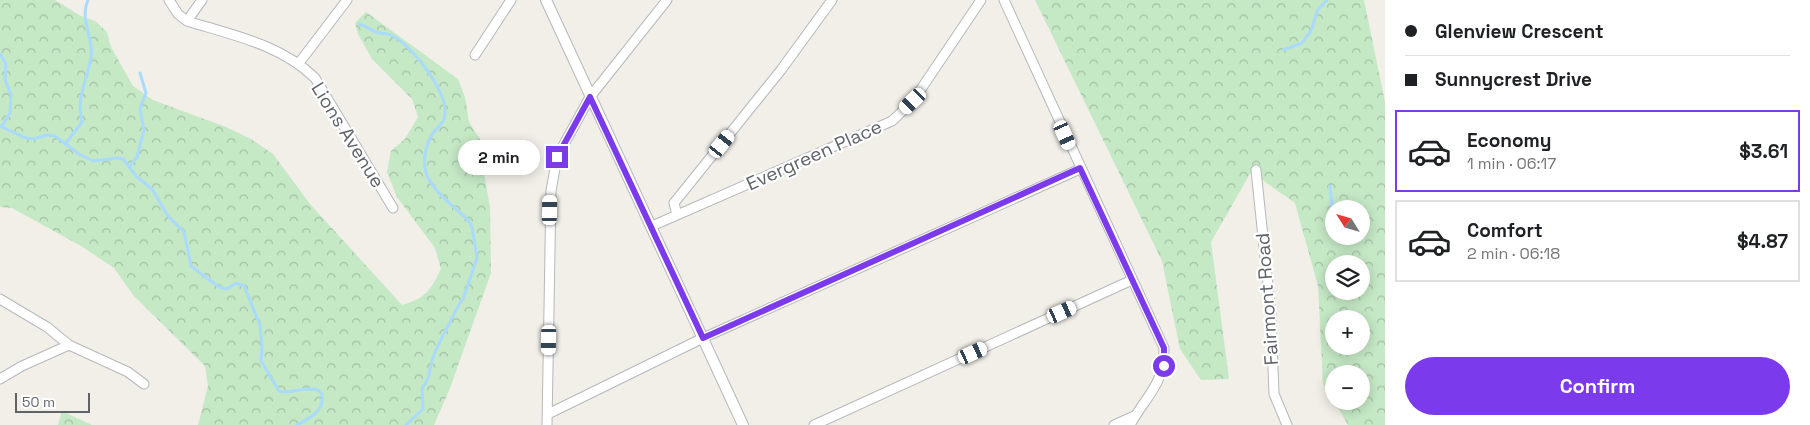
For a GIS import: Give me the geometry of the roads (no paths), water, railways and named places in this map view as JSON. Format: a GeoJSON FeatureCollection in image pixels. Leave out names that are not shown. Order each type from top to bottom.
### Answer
{"type":"FeatureCollection","features":[{"type":"Feature","properties":{"kind":"street","name":"Lions Avenue"},"geometry":{"type":"LineString","coordinates":[[168,0],[178,14],[187,21],[255,42],[299,63],[315,78],[393,208]]}},
{"type":"Feature","properties":{"kind":"street"},"geometry":{"type":"LineString","coordinates":[[187,21],[202,0]]}},
{"type":"Feature","properties":{"kind":"street"},"geometry":{"type":"LineString","coordinates":[[299,63],[347,0]]}},
{"type":"Feature","properties":{"kind":"street"},"geometry":{"type":"LineString","coordinates":[[475,56],[510,0]]}},
{"type":"Feature","properties":{"kind":"street"},"geometry":{"type":"LineString","coordinates":[[546,0],[743,425]]}},
{"type":"Feature","properties":{"kind":"street"},"geometry":{"type":"LineString","coordinates":[[547,425],[551,192],[557,157],[590,97],[667,0]]}},
{"type":"Feature","properties":{"kind":"street"},"geometry":{"type":"LineString","coordinates":[[677,215],[674,203],[781,70],[832,0]]}},
{"type":"Feature","properties":{"kind":"street","name":"Evergreen Place"},"geometry":{"type":"LineString","coordinates":[[652,226],[892,121],[913,101],[981,0]]}},
{"type":"Feature","properties":{"kind":"street"},"geometry":{"type":"LineString","coordinates":[[1004,0],[1164,348],[1164,366],[1156,388],[1134,416],[1130,425]]}},
{"type":"Feature","properties":{"kind":"street"},"geometry":{"type":"LineString","coordinates":[[548,414],[703,338],[1080,168]]}},
{"type":"Feature","properties":{"kind":"street","name":"Fairmont Road"},"geometry":{"type":"LineString","coordinates":[[1256,170],[1270,314],[1274,394],[1287,425]]}},
{"type":"Feature","properties":{"kind":"street"},"geometry":{"type":"LineString","coordinates":[[814,425],[1132,280]]}},
{"type":"Feature","properties":{"kind":"street"},"geometry":{"type":"LineString","coordinates":[[0,300],[48,327],[68,345],[128,372],[144,384]]}},
{"type":"Feature","properties":{"kind":"street"},"geometry":{"type":"LineString","coordinates":[[0,380],[22,366],[68,345]]}},
{"type":"Feature","properties":{"kind":"street"},"geometry":{"type":"LineString","coordinates":[[1114,425],[1134,416]]}},
{"type":"Feature","properties":{"kind":"waterway"},"geometry":{"type":"LineString","coordinates":[[66,143],[82,122],[80,113],[81,97],[91,57],[91,42],[85,15],[88,0]]}},
{"type":"Feature","properties":{"kind":"waterway"},"geometry":{"type":"LineString","coordinates":[[1283,50],[1302,43],[1312,29],[1317,11],[1327,0]]}},
{"type":"Feature","properties":{"kind":"waterway"},"geometry":{"type":"LineString","coordinates":[[359,24],[376,32],[391,35],[408,48],[418,58],[440,92],[444,103],[445,116],[428,144],[425,154],[425,168],[427,176],[436,190],[468,220],[472,227],[477,258],[463,299],[432,360],[428,377],[422,388],[423,409],[406,425]]}},
{"type":"Feature","properties":{"kind":"waterway"},"geometry":{"type":"LineString","coordinates":[[0,54],[6,64],[5,80],[11,95],[10,113],[2,126]]}},
{"type":"Feature","properties":{"kind":"waterway"},"geometry":{"type":"LineString","coordinates":[[130,166],[137,157],[144,130],[140,109],[146,93],[140,73]]}},
{"type":"Feature","properties":{"kind":"waterway"},"geometry":{"type":"LineString","coordinates":[[0,126],[26,138],[34,139],[47,135],[55,136],[79,154],[93,161],[123,159],[137,177],[152,189],[168,216],[184,232],[191,266],[219,287],[227,289],[236,283],[244,286],[260,325],[261,361],[279,391],[313,389],[319,390],[322,394],[319,409],[297,425]]}},
{"type":"Feature","properties":{"kind":"waterway"},"geometry":{"type":"LineString","coordinates":[[1330,186],[1331,200]]}}]}
